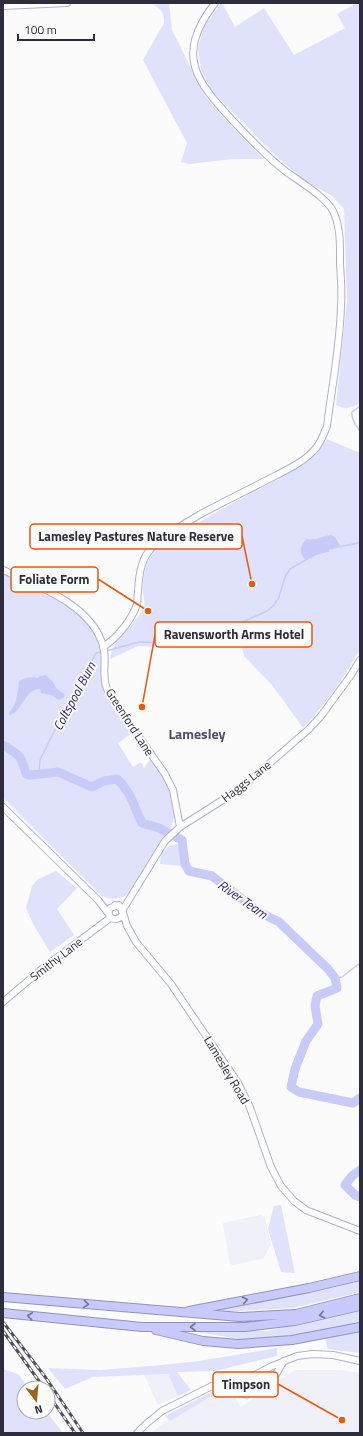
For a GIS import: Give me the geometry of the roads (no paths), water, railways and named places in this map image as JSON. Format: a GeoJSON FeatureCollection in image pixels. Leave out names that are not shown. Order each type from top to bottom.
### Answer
{"type":"FeatureCollection","features":[{"type":"Feature","properties":{"kind":"highway"},"geometry":{"type":"LineString","coordinates":[[179,1313],[309,1288],[360,1276]]}},
{"type":"Feature","properties":{"kind":"highway"},"geometry":{"type":"LineString","coordinates":[[3,1297],[240,1317],[296,1314],[360,1298]]}},
{"type":"Feature","properties":{"kind":"highway"},"geometry":{"type":"LineString","coordinates":[[3,1313],[142,1327],[245,1327],[295,1321],[360,1306]]}},
{"type":"Feature","properties":{"kind":"highway"},"geometry":{"type":"LineString","coordinates":[[142,1327],[203,1341],[238,1344],[292,1340],[360,1327]]}},
{"type":"Feature","properties":{"kind":"street"},"geometry":{"type":"LineString","coordinates":[[3,6],[67,3]]}},
{"type":"Feature","properties":{"kind":"street"},"geometry":{"type":"LineString","coordinates":[[103,647],[110,642],[128,621],[136,604],[141,563],[155,544],[171,532],[198,516],[283,472],[305,458],[316,448],[324,436],[327,426],[342,306],[338,224],[333,210],[326,202],[282,168],[250,139],[201,83],[196,73],[193,58],[194,38],[205,16],[215,3]]}},
{"type":"Feature","properties":{"kind":"street","name":"Greenford Lane"},"geometry":{"type":"LineString","coordinates":[[3,570],[55,594],[69,603],[89,621],[103,647],[106,687],[111,697],[165,774],[173,790],[179,828]]}},
{"type":"Feature","properties":{"kind":"street","name":"Haggs Lane"},"geometry":{"type":"LineString","coordinates":[[122,912],[165,841],[179,828],[240,789],[309,729],[321,716],[360,660]]}},
{"type":"Feature","properties":{"kind":"street"},"geometry":{"type":"LineString","coordinates":[[3,807],[98,900],[109,915],[118,920],[122,912],[120,907],[98,900]]}},
{"type":"Feature","properties":{"kind":"street","name":"Haggs Lane"},"geometry":{"type":"LineString","coordinates":[[114,906],[124,903],[130,897]]}},
{"type":"Feature","properties":{"kind":"street"},"geometry":{"type":"LineString","coordinates":[[109,915],[109,909],[114,906]]}},
{"type":"Feature","properties":{"kind":"street","name":"Lamesley Road"},"geometry":{"type":"LineString","coordinates":[[122,912],[129,930],[143,952],[171,984],[238,1083],[249,1106],[271,1167],[281,1186],[294,1201],[306,1210],[360,1231]]}},
{"type":"Feature","properties":{"kind":"street","name":"Smithy Lane"},"geometry":{"type":"LineString","coordinates":[[3,1002],[109,915]]}},
{"type":"Feature","properties":{"kind":"street","name":"Lamesley Road"},"geometry":{"type":"LineString","coordinates":[[118,920],[129,930]]}},
{"type":"Feature","properties":{"kind":"street"},"geometry":{"type":"LineString","coordinates":[[240,1379],[261,1372],[297,1356],[313,1354],[333,1355],[360,1361]]}},
{"type":"Feature","properties":{"kind":"street"},"geometry":{"type":"LineString","coordinates":[[137,1433],[157,1415],[221,1382],[231,1379],[240,1379],[265,1386],[270,1385],[284,1361]]}},
{"type":"Feature","properties":{"kind":"street"},"geometry":{"type":"LineString","coordinates":[[261,1372],[269,1371],[273,1378]]}},
{"type":"Feature","properties":{"kind":"street"},"geometry":{"type":"LineString","coordinates":[[260,1385],[257,1380],[261,1372]]}},
{"type":"Feature","properties":{"kind":"water"},"geometry":{"type":"Polygon","coordinates":[[[331,535],[335,537],[340,546],[306,560],[303,558],[301,547],[307,539],[331,535]]]}},
{"type":"Feature","properties":{"kind":"water"},"geometry":{"type":"Polygon","coordinates":[[[46,675],[53,682],[56,688],[65,695],[63,698],[59,700],[51,695],[41,693],[40,689],[35,690],[27,696],[15,712],[10,715],[9,713],[17,698],[19,681],[46,675]]]}},
{"type":"Feature","properties":{"kind":"waterway","name":"Coltspool Burn"},"geometry":{"type":"LineString","coordinates":[[360,406],[352,412],[354,422],[360,431]]}},
{"type":"Feature","properties":{"kind":"waterway","name":"Coltspool Burn"},"geometry":{"type":"LineString","coordinates":[[331,549],[360,542]]}},
{"type":"Feature","properties":{"kind":"waterway","name":"Coltspool Burn"},"geometry":{"type":"LineString","coordinates":[[106,651],[139,642],[166,643],[189,639],[196,640],[227,629],[267,611],[274,605],[279,597],[285,577],[290,569],[316,554],[328,551]]}},
{"type":"Feature","properties":{"kind":"waterway","name":"Coltspool Burn"},"geometry":{"type":"LineString","coordinates":[[39,775],[40,760],[65,709],[96,653],[102,652]]}},
{"type":"Feature","properties":{"kind":"waterway","name":"River Team"},"geometry":{"type":"LineString","coordinates":[[3,745],[19,756],[23,762],[26,774],[31,775],[58,772],[92,787],[104,781],[117,779],[129,794],[142,823],[159,828],[182,840],[185,864],[189,871],[212,876],[259,912],[279,922],[328,969],[335,978],[337,988],[317,996],[315,1006],[318,1024],[306,1041],[295,1069],[291,1087],[299,1092],[353,1103],[360,1098]]}},
{"type":"Feature","properties":{"kind":"waterway"},"geometry":{"type":"LineString","coordinates":[[335,978],[342,977],[360,963]]}},
{"type":"Feature","properties":{"kind":"waterway","name":"River Team"},"geometry":{"type":"LineString","coordinates":[[360,1170],[352,1176],[345,1185],[355,1195],[360,1197]]}},
{"type":"Feature","properties":{"kind":"railway"},"geometry":{"type":"LineString","coordinates":[[3,1322],[46,1378],[83,1433]]}},
{"type":"Feature","properties":{"kind":"railway"},"geometry":{"type":"LineString","coordinates":[[3,1331],[38,1380]]}},
{"type":"Feature","properties":{"kind":"railway"},"geometry":{"type":"LineString","coordinates":[[56,1406],[75,1433]]}},
{"type":"Feature","properties":{"kind":"place","name":"Lamesley Pastures Nature Reserve"},"geometry":{"type":"Point","coordinates":[252,584]}},
{"type":"Feature","properties":{"kind":"place","name":"Foliate Form"},"geometry":{"type":"Point","coordinates":[148,611]}},
{"type":"Feature","properties":{"kind":"place","name":"Ravensworth Arms Hotel"},"geometry":{"type":"Point","coordinates":[142,707]}},
{"type":"Feature","properties":{"kind":"place","name":"Timpson"},"geometry":{"type":"Point","coordinates":[342,1420]}},
{"type":"Feature","properties":{"kind":"district","name":"Lamesley"},"geometry":{"type":"Point","coordinates":[197,733]}}]}
